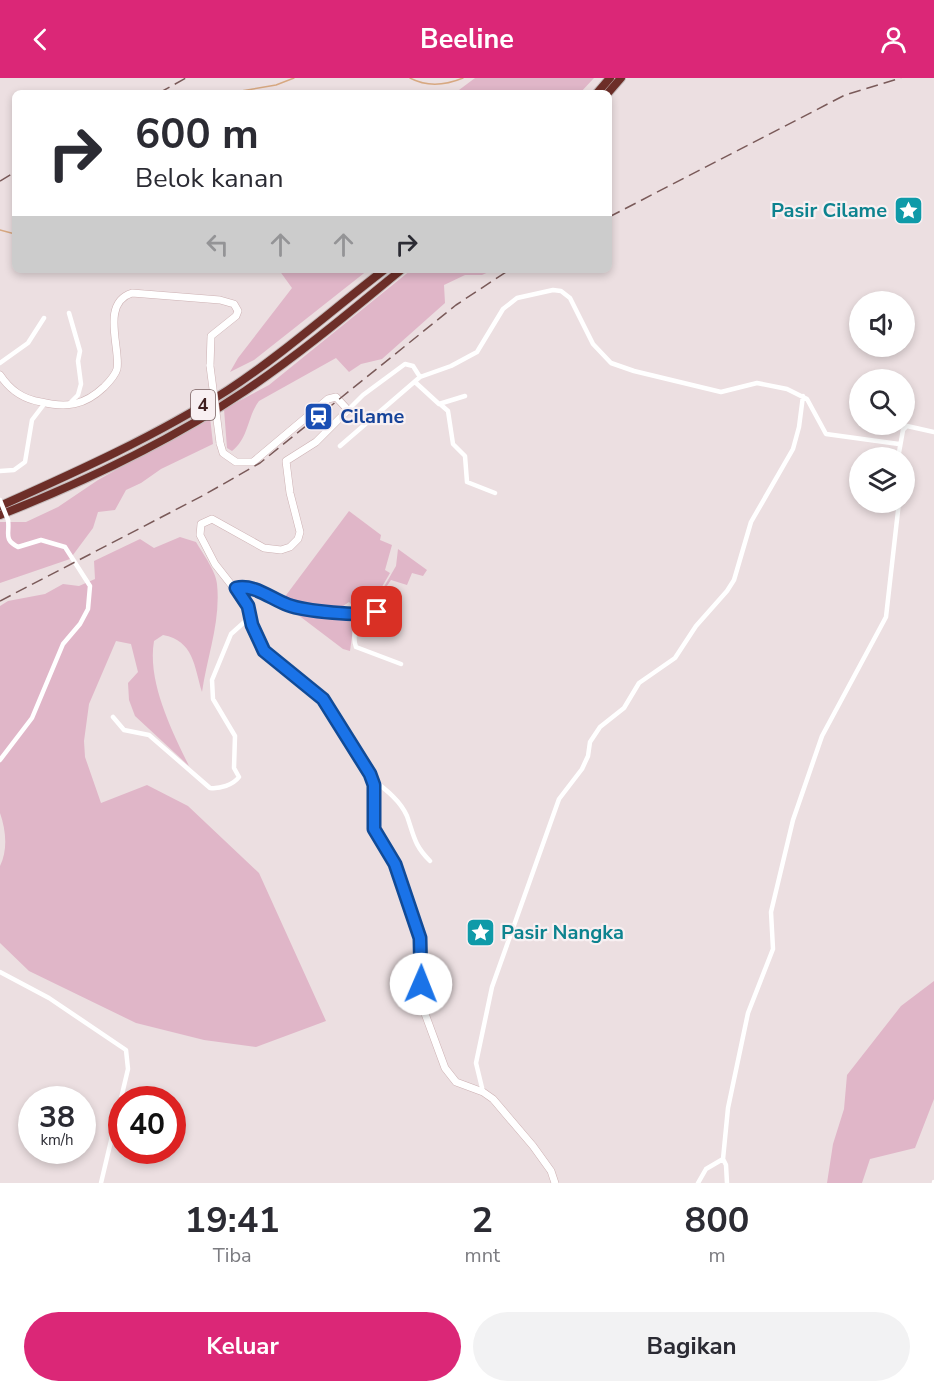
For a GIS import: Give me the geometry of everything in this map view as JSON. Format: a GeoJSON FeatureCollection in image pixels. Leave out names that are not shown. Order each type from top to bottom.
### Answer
{"type":"FeatureCollection","features":[{"type":"Feature","properties":{"kind":"highway"},"geometry":{"type":"LineString","coordinates":[[600,90],[610,78]]}},
{"type":"Feature","properties":{"kind":"highway"},"geometry":{"type":"LineString","coordinates":[[611,90],[621,78]]}},
{"type":"Feature","properties":{"kind":"highway","name":"4"},"geometry":{"type":"LineString","coordinates":[[0,506],[62,480],[174,423],[262,367],[380,273]]}},
{"type":"Feature","properties":{"kind":"highway","name":"4"},"geometry":{"type":"LineString","coordinates":[[4,517],[118,462],[224,404],[304,350],[397,273]]}},
{"type":"Feature","properties":{"kind":"street"},"geometry":{"type":"LineString","coordinates":[[340,446],[420,377],[475,354],[503,309],[517,298],[553,290],[561,291],[570,298],[593,344],[611,363],[634,371],[722,392],[767,383],[802,396],[826,434],[899,444]]}},
{"type":"Feature","properties":{"kind":"street"},"geometry":{"type":"LineString","coordinates":[[0,375],[14,392],[45,403],[75,406],[94,396],[115,374],[117,360],[113,336],[115,315],[120,303],[130,293],[220,300],[234,304],[238,311],[236,316],[211,336],[210,366],[220,443],[224,453],[236,462],[253,462],[328,399],[338,398],[348,410]]}},
{"type":"Feature","properties":{"kind":"street"},"geometry":{"type":"LineString","coordinates":[[65,406],[78,395],[81,384],[78,361],[80,351],[69,313]]}},
{"type":"Feature","properties":{"kind":"street"},"geometry":{"type":"LineString","coordinates":[[0,363],[28,343],[45,318]]}},
{"type":"Feature","properties":{"kind":"street"},"geometry":{"type":"LineString","coordinates":[[420,377],[413,366],[405,364],[363,395],[316,442],[286,461],[290,493],[300,532],[298,539],[290,547],[280,550],[268,549],[217,520],[209,520],[201,524],[200,535],[212,559],[248,606],[250,617],[264,651],[326,703],[372,778],[396,799],[406,815],[413,839],[430,861]]}},
{"type":"Feature","properties":{"kind":"street"},"geometry":{"type":"LineString","coordinates":[[415,382],[448,411],[453,444],[465,456],[469,484],[495,493]]}},
{"type":"Feature","properties":{"kind":"street"},"geometry":{"type":"LineString","coordinates":[[440,404],[465,396]]}},
{"type":"Feature","properties":{"kind":"street"},"geometry":{"type":"LineString","coordinates":[[483,1092],[476,1063],[492,987],[560,799],[582,769],[588,756],[590,742],[600,727],[624,708],[639,683],[675,658],[696,626],[734,580],[752,522],[793,449],[799,427],[802,396]]}},
{"type":"Feature","properties":{"kind":"street"},"geometry":{"type":"LineString","coordinates":[[0,471],[14,470],[25,462],[32,420],[45,403]]}},
{"type":"Feature","properties":{"kind":"street"},"geometry":{"type":"LineString","coordinates":[[899,447],[903,430],[907,426],[934,432]]}},
{"type":"Feature","properties":{"kind":"street"},"geometry":{"type":"LineString","coordinates":[[0,500],[6,537],[9,542],[18,547],[41,540],[65,547],[90,586],[91,594],[80,624],[63,644],[55,660],[32,718],[0,760]]}},
{"type":"Feature","properties":{"kind":"street"},"geometry":{"type":"LineString","coordinates":[[726,1183],[726,1165],[723,1159],[728,1108],[748,1013],[773,949],[771,912],[793,820],[822,736],[886,617],[900,513]]}},
{"type":"Feature","properties":{"kind":"street"},"geometry":{"type":"LineString","coordinates":[[236,588],[248,587],[289,606],[306,610],[354,612],[377,612],[393,590]]}},
{"type":"Feature","properties":{"kind":"street"},"geometry":{"type":"LineString","coordinates":[[354,612],[357,622],[354,642],[356,647],[401,664]]}},
{"type":"Feature","properties":{"kind":"street"},"geometry":{"type":"LineString","coordinates":[[112,717],[124,730],[149,735],[210,788],[220,787],[237,780],[239,777],[234,768],[235,736],[213,699],[212,680],[231,634],[250,617]]}},
{"type":"Feature","properties":{"kind":"street"},"geometry":{"type":"LineString","coordinates":[[372,778],[374,829],[395,864],[420,938],[424,1011],[442,1061],[456,1082],[483,1092],[493,1100],[533,1146],[548,1167],[555,1183]]}},
{"type":"Feature","properties":{"kind":"street"},"geometry":{"type":"LineString","coordinates":[[0,972],[49,998],[126,1050],[128,1069],[101,1183]]}},
{"type":"Feature","properties":{"kind":"street"},"geometry":{"type":"LineString","coordinates":[[698,1183],[706,1169],[723,1159]]}},
{"type":"Feature","properties":{"kind":"shaded area"},"geometry":{"type":"Polygon","coordinates":[[[475,78],[594,78],[583,90],[459,90],[475,78]]]}},
{"type":"Feature","properties":{"kind":"shaded area"},"geometry":{"type":"Polygon","coordinates":[[[281,273],[364,273],[254,360],[230,372],[238,358],[292,288],[281,273]]]}},
{"type":"Feature","properties":{"kind":"shaded area"},"geometry":{"type":"Polygon","coordinates":[[[407,273],[486,273],[465,275],[444,285],[445,303],[382,359],[361,364],[349,372],[336,358],[259,401],[238,446],[232,451],[227,448],[224,409],[269,385],[407,273]]]}},
{"type":"Feature","properties":{"kind":"shaded area"},"geometry":{"type":"Polygon","coordinates":[[[210,417],[213,444],[161,469],[126,490],[115,510],[98,512],[93,528],[70,559],[0,583],[0,522],[26,522],[58,507],[98,480],[210,417]]]}},
{"type":"Feature","properties":{"kind":"shaded area"},"geometry":{"type":"Polygon","coordinates":[[[349,511],[381,535],[380,540],[392,545],[385,570],[390,573],[376,597],[370,599],[368,604],[374,604],[396,566],[398,549],[427,570],[423,576],[412,573],[407,585],[391,580],[369,612],[365,612],[367,605],[364,609],[354,607],[349,602],[340,608],[329,607],[328,613],[347,615],[354,622],[350,651],[343,649],[281,602],[349,511]]]}},
{"type":"Feature","properties":{"kind":"shaded area"},"geometry":{"type":"Polygon","coordinates":[[[180,537],[196,542],[212,568],[218,598],[202,692],[187,649],[173,638],[163,635],[154,641],[154,673],[162,706],[189,766],[135,716],[129,700],[128,683],[138,672],[131,644],[116,641],[89,704],[84,741],[85,757],[101,803],[147,785],[188,806],[259,873],[326,1021],[256,1047],[204,1040],[136,1023],[29,971],[0,943],[0,866],[3,860],[5,840],[0,813],[0,606],[8,601],[45,594],[63,584],[79,586],[95,579],[94,561],[140,539],[154,548],[180,537]]]}},
{"type":"Feature","properties":{"kind":"shaded area"},"geometry":{"type":"Polygon","coordinates":[[[934,981],[934,1099],[915,1148],[870,1159],[862,1183],[827,1183],[833,1144],[844,1109],[847,1075],[901,1006],[934,981]]]}},
{"type":"Feature","properties":{"kind":"waterway"},"geometry":{"type":"LineString","coordinates":[[247,90],[276,85],[294,78]]}},
{"type":"Feature","properties":{"kind":"waterway"},"geometry":{"type":"LineString","coordinates":[[410,78],[423,83],[436,84],[463,78]]}},
{"type":"Feature","properties":{"kind":"waterway"},"geometry":{"type":"LineString","coordinates":[[0,230],[12,233]]}},
{"type":"Feature","properties":{"kind":"railway"},"geometry":{"type":"LineString","coordinates":[[164,90],[186,78]]}},
{"type":"Feature","properties":{"kind":"railway"},"geometry":{"type":"LineString","coordinates":[[612,215],[845,95],[901,78]]}},
{"type":"Feature","properties":{"kind":"railway"},"geometry":{"type":"LineString","coordinates":[[0,181],[12,174]]}},
{"type":"Feature","properties":{"kind":"railway"},"geometry":{"type":"LineString","coordinates":[[0,601],[204,495],[260,463],[456,305],[504,273]]}},
{"type":"Feature","properties":{"kind":"place","name":"Pasir Cilame"},"geometry":{"type":"Point","coordinates":[908,210]}},
{"type":"Feature","properties":{"kind":"place","name":"Cilame"},"geometry":{"type":"Point","coordinates":[319,416]}},
{"type":"Feature","properties":{"kind":"place","name":"Pasir Nangka"},"geometry":{"type":"Point","coordinates":[480,932]}},
{"type":"Feature","properties":{"kind":"route"},"geometry":{"type":"LineString","coordinates":[[377,612],[371,614],[321,613],[289,606],[248,587],[236,588],[248,606],[252,625],[264,651],[323,699],[370,774],[374,785],[372,813],[374,829],[377,838],[395,864],[420,938],[421,984]]}}]}
